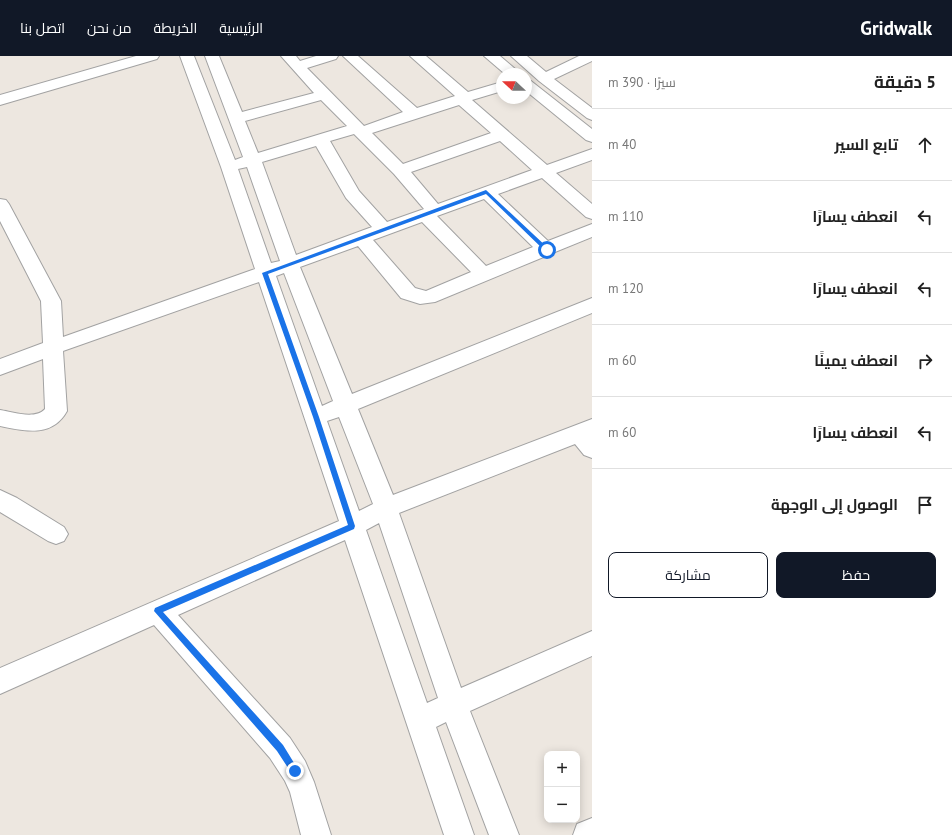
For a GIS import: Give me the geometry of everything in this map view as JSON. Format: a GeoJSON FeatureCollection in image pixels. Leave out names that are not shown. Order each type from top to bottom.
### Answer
{"type":"FeatureCollection","features":[{"type":"Feature","properties":{"kind":"street"},"geometry":{"type":"LineString","coordinates":[[0,100],[152,56]]}},
{"type":"Feature","properties":{"kind":"street"},"geometry":{"type":"LineString","coordinates":[[187,56],[229,167],[460,835]]}},
{"type":"Feature","properties":{"kind":"street"},"geometry":{"type":"LineString","coordinates":[[212,56],[237,118],[290,264],[386,508],[454,706],[504,835]]}},
{"type":"Feature","properties":{"kind":"street"},"geometry":{"type":"LineString","coordinates":[[292,61],[331,56]]}},
{"type":"Feature","properties":{"kind":"street"},"geometry":{"type":"LineString","coordinates":[[350,56],[414,114]]}},
{"type":"Feature","properties":{"kind":"street"},"geometry":{"type":"LineString","coordinates":[[417,56],[502,135],[592,212]]}},
{"type":"Feature","properties":{"kind":"street"},"geometry":{"type":"LineString","coordinates":[[491,56],[506,68]]}},
{"type":"Feature","properties":{"kind":"street"},"geometry":{"type":"LineString","coordinates":[[518,56],[592,115]]}},
{"type":"Feature","properties":{"kind":"street"},"geometry":{"type":"LineString","coordinates":[[532,82],[558,72],[590,56]]}},
{"type":"Feature","properties":{"kind":"street"},"geometry":{"type":"LineString","coordinates":[[292,61],[400,170],[430,212],[484,275]]}},
{"type":"Feature","properties":{"kind":"street"},"geometry":{"type":"LineString","coordinates":[[229,167],[324,145],[496,88]]}},
{"type":"Feature","properties":{"kind":"street"},"geometry":{"type":"LineString","coordinates":[[532,89],[592,137]]}},
{"type":"Feature","properties":{"kind":"street"},"geometry":{"type":"LineString","coordinates":[[237,118],[324,95]]}},
{"type":"Feature","properties":{"kind":"street"},"geometry":{"type":"LineString","coordinates":[[400,170],[502,135]]}},
{"type":"Feature","properties":{"kind":"street"},"geometry":{"type":"LineString","coordinates":[[324,145],[352,194],[383,229]]}},
{"type":"Feature","properties":{"kind":"street"},"geometry":{"type":"LineString","coordinates":[[0,368],[54,347],[151,314],[544,170],[592,154]]}},
{"type":"Feature","properties":{"kind":"street"},"geometry":{"type":"LineString","coordinates":[[486,192],[547,250]]}},
{"type":"Feature","properties":{"kind":"street"},"geometry":{"type":"LineString","coordinates":[[0,204],[51,301],[56,411],[52,417],[41,423],[0,418]]}},
{"type":"Feature","properties":{"kind":"street"},"geometry":{"type":"LineString","coordinates":[[361,238],[408,293],[414,297],[428,297],[547,250],[592,230]]}},
{"type":"Feature","properties":{"kind":"street"},"geometry":{"type":"LineString","coordinates":[[316,417],[347,406],[591,307]]}},
{"type":"Feature","properties":{"kind":"street"},"geometry":{"type":"LineString","coordinates":[[0,681],[352,526],[386,508],[588,437]]}},
{"type":"Feature","properties":{"kind":"street"},"geometry":{"type":"LineString","coordinates":[[0,500],[56,534]]}},
{"type":"Feature","properties":{"kind":"street"},"geometry":{"type":"LineString","coordinates":[[158,611],[280,748],[295,771],[304,792],[316,835]]}},
{"type":"Feature","properties":{"kind":"street"},"geometry":{"type":"LineString","coordinates":[[420,720],[592,643]]}},
{"type":"Feature","properties":{"kind":"street"},"geometry":{"type":"LineString","coordinates":[[588,835],[592,833]]}},
{"type":"Feature","properties":{"kind":"route"},"geometry":{"type":"LineString","coordinates":[[295,771],[280,748],[158,611],[352,526],[316,417],[265,273],[486,192],[547,250]]}}]}
